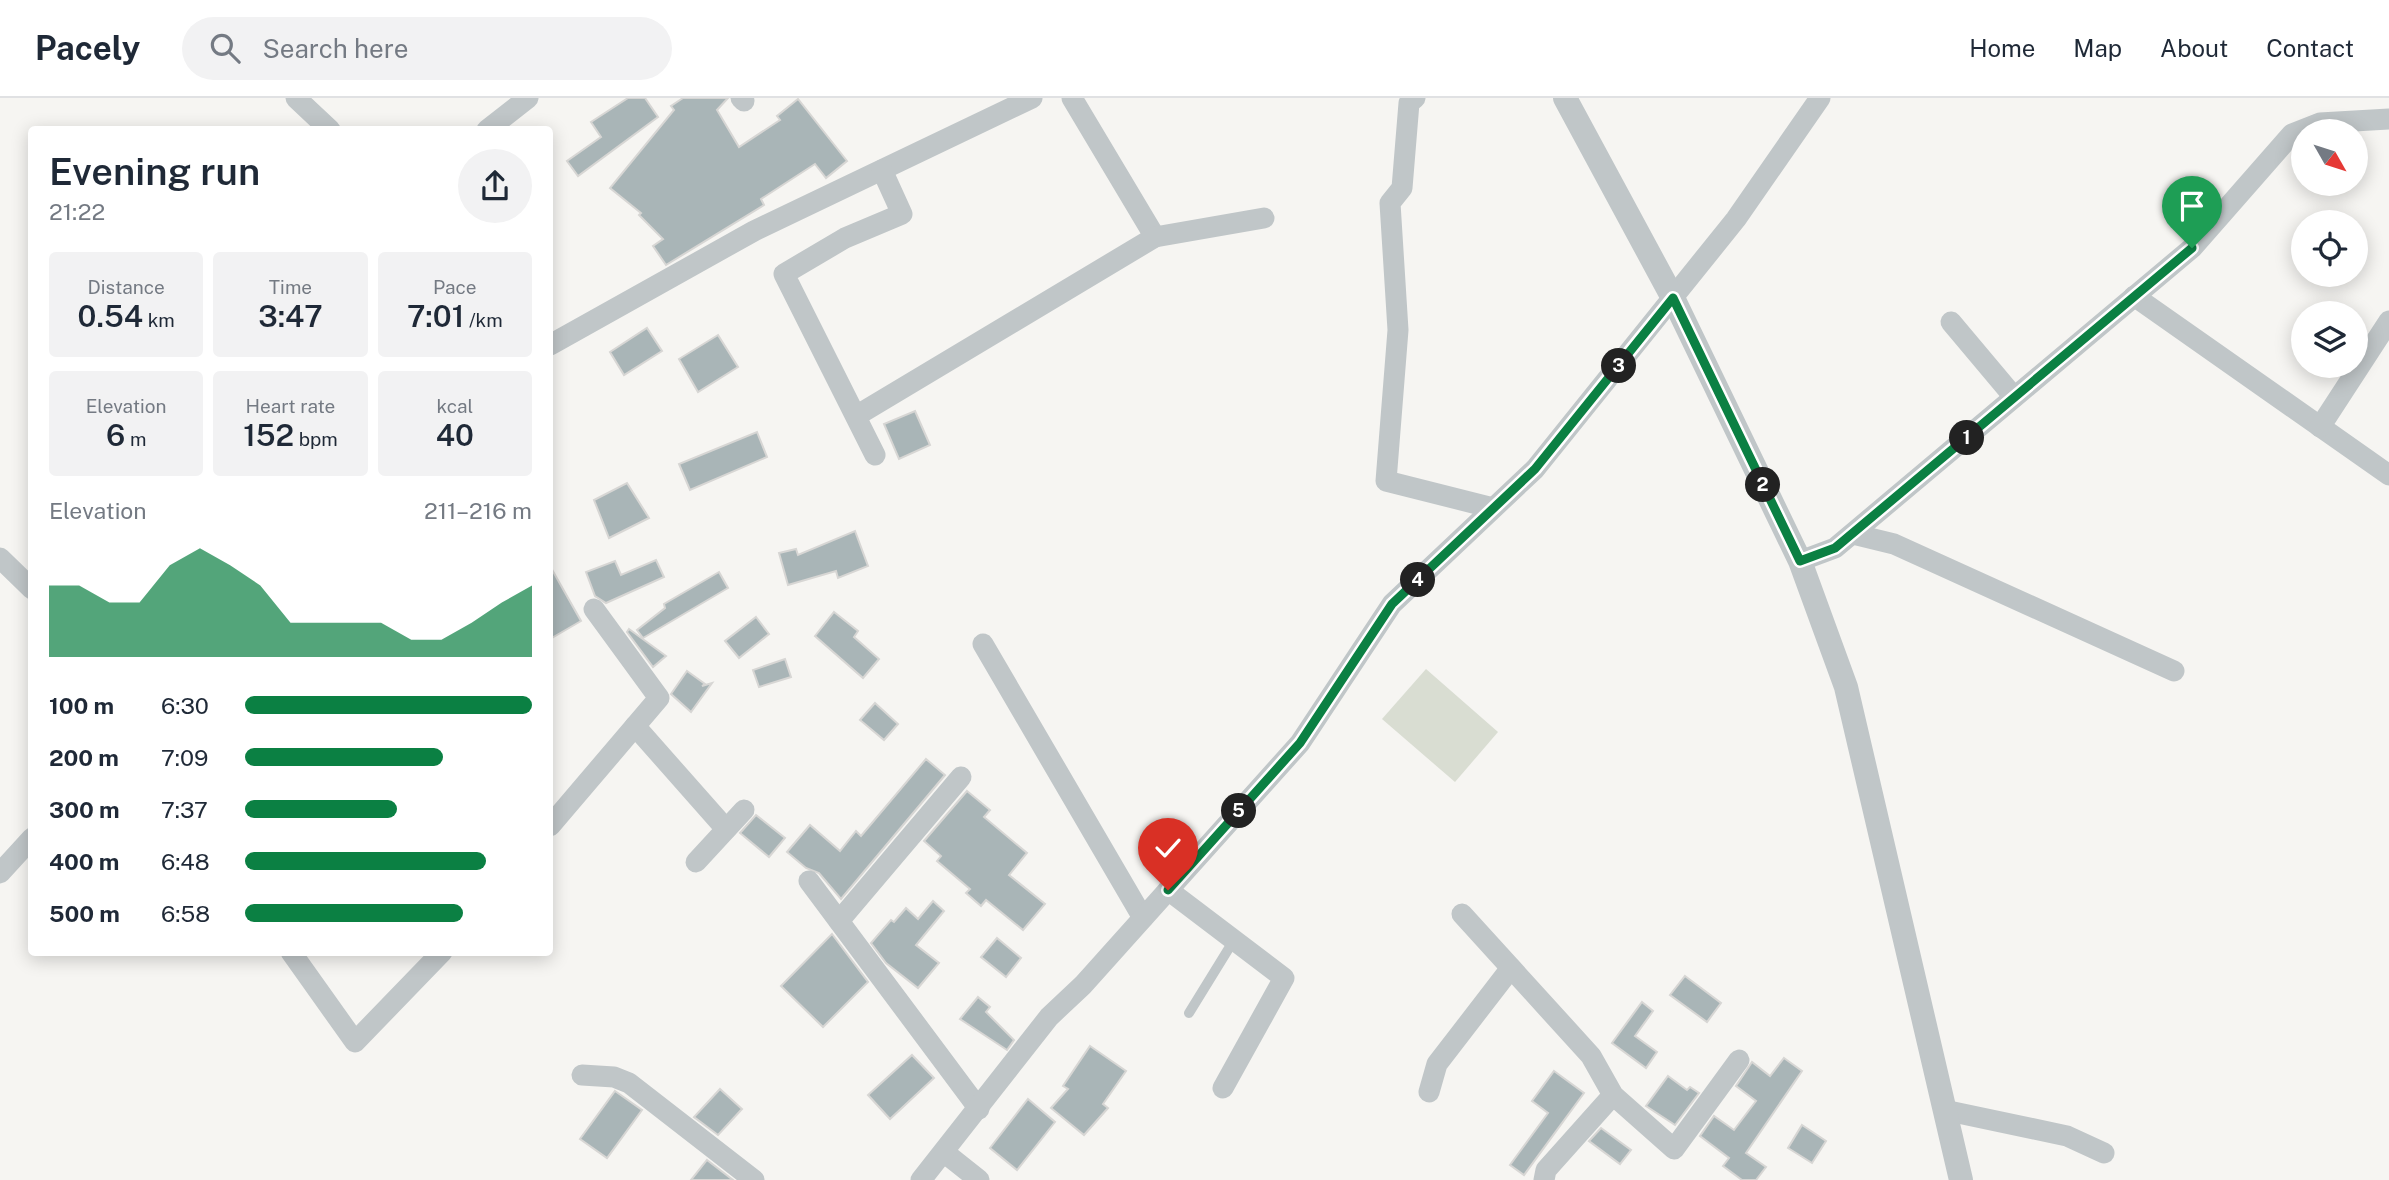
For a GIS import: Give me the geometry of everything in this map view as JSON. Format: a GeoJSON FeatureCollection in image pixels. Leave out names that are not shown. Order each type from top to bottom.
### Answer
{"type":"FeatureCollection","features":[{"type":"Feature","properties":{"kind":"street"},"geometry":{"type":"LineString","coordinates":[[296,98],[323,126]]}},
{"type":"Feature","properties":{"kind":"street"},"geometry":{"type":"LineString","coordinates":[[492,126],[528,98]]}},
{"type":"Feature","properties":{"kind":"street"},"geometry":{"type":"LineString","coordinates":[[553,343],[754,231],[1032,98]]}},
{"type":"Feature","properties":{"kind":"street"},"geometry":{"type":"LineString","coordinates":[[1072,98],[1155,237]]}},
{"type":"Feature","properties":{"kind":"street"},"geometry":{"type":"LineString","coordinates":[[1415,98],[1409,103],[1402,188],[1390,204],[1398,330],[1386,481],[1493,508]]}},
{"type":"Feature","properties":{"kind":"street"},"geometry":{"type":"LineString","coordinates":[[1564,98],[1673,298],[1800,561],[1846,687],[1961,1180]]}},
{"type":"Feature","properties":{"kind":"street"},"geometry":{"type":"LineString","coordinates":[[921,1180],[945,1153],[1049,1017],[1143,918],[1300,743],[1392,604],[1535,469],[1735,219],[1821,98]]}},
{"type":"Feature","properties":{"kind":"street"},"geometry":{"type":"LineString","coordinates":[[1800,561],[1835,548],[1853,534],[2192,248],[2292,134],[2320,124],[2389,119]]}},
{"type":"Feature","properties":{"kind":"street"},"geometry":{"type":"LineString","coordinates":[[875,456],[784,274],[845,238],[902,214],[883,170]]}},
{"type":"Feature","properties":{"kind":"street"},"geometry":{"type":"LineString","coordinates":[[856,415],[1155,237],[1264,218]]}},
{"type":"Feature","properties":{"kind":"street"},"geometry":{"type":"LineString","coordinates":[[2134,296],[2389,475]]}},
{"type":"Feature","properties":{"kind":"street"},"geometry":{"type":"LineString","coordinates":[[2320,427],[2389,321]]}},
{"type":"Feature","properties":{"kind":"street"},"geometry":{"type":"LineString","coordinates":[[1951,322],[2014,397]]}},
{"type":"Feature","properties":{"kind":"street"},"geometry":{"type":"LineString","coordinates":[[1853,534],[1894,544],[2175,671]]}},
{"type":"Feature","properties":{"kind":"street"},"geometry":{"type":"LineString","coordinates":[[0,558],[28,585]]}},
{"type":"Feature","properties":{"kind":"street"},"geometry":{"type":"LineString","coordinates":[[553,822],[659,698],[594,609]]}},
{"type":"Feature","properties":{"kind":"street"},"geometry":{"type":"LineString","coordinates":[[983,644],[1143,918]]}},
{"type":"Feature","properties":{"kind":"street"},"geometry":{"type":"LineString","coordinates":[[635,726],[726,829]]}},
{"type":"Feature","properties":{"kind":"street"},"geometry":{"type":"LineString","coordinates":[[839,921],[961,777]]}},
{"type":"Feature","properties":{"kind":"street"},"geometry":{"type":"LineString","coordinates":[[695,862],[744,810]]}},
{"type":"Feature","properties":{"kind":"street"},"geometry":{"type":"LineString","coordinates":[[0,873],[28,842]]}},
{"type":"Feature","properties":{"kind":"street"},"geometry":{"type":"LineString","coordinates":[[810,881],[979,1109]]}},
{"type":"Feature","properties":{"kind":"street"},"geometry":{"type":"LineString","coordinates":[[1168,890],[1284,978],[1223,1088]]}},
{"type":"Feature","properties":{"kind":"street"},"geometry":{"type":"LineString","coordinates":[[1462,914],[1591,1056],[1613,1094],[1674,1149],[1739,1060]]}},
{"type":"Feature","properties":{"kind":"street"},"geometry":{"type":"LineString","coordinates":[[295,956],[355,1042],[436,956]]}},
{"type":"Feature","properties":{"kind":"street"},"geometry":{"type":"LineString","coordinates":[[1429,1092],[1437,1064],[1511,968]]}},
{"type":"Feature","properties":{"kind":"street"},"geometry":{"type":"LineString","coordinates":[[582,1075],[614,1077],[629,1083],[754,1180]]}},
{"type":"Feature","properties":{"kind":"street"},"geometry":{"type":"LineString","coordinates":[[1544,1180],[1546,1170],[1613,1094]]}},
{"type":"Feature","properties":{"kind":"street"},"geometry":{"type":"LineString","coordinates":[[1944,1110],[2067,1136],[2104,1153]]}},
{"type":"Feature","properties":{"kind":"street"},"geometry":{"type":"LineString","coordinates":[[945,1153],[979,1180]]}},
{"type":"Feature","properties":{"kind":"lane"},"geometry":{"type":"LineString","coordinates":[[1189,1013],[1234,940]]}},
{"type":"Feature","properties":{"kind":"shaded area"},"geometry":{"type":"Polygon","coordinates":[[[1426,669],[1498,732],[1455,782],[1382,719],[1426,669]]]}},
{"type":"Feature","properties":{"kind":"building"},"geometry":{"type":"Polygon","coordinates":[[[628,98],[645,98],[658,117],[578,176],[567,161],[601,137],[591,122],[628,98]]]}},
{"type":"Feature","properties":{"kind":"building"},"geometry":{"type":"Polygon","coordinates":[[[683,98],[728,98],[717,110],[739,147],[780,120],[777,116],[798,99],[847,161],[826,178],[815,164],[761,199],[764,205],[666,265],[653,246],[663,239],[639,215],[641,213],[610,188],[674,110],[671,106],[683,98]]]}},
{"type":"Feature","properties":{"kind":"building"},"geometry":{"type":"Polygon","coordinates":[[[647,328],[662,351],[624,375],[610,352],[647,328]]]}},
{"type":"Feature","properties":{"kind":"building"},"geometry":{"type":"Polygon","coordinates":[[[718,335],[738,367],[698,392],[679,359],[718,335]]]}},
{"type":"Feature","properties":{"kind":"building"},"geometry":{"type":"Polygon","coordinates":[[[915,411],[930,445],[899,459],[884,424],[915,411]]]}},
{"type":"Feature","properties":{"kind":"building"},"geometry":{"type":"Polygon","coordinates":[[[757,432],[767,457],[690,490],[679,464],[757,432]]]}},
{"type":"Feature","properties":{"kind":"building"},"geometry":{"type":"Polygon","coordinates":[[[627,483],[649,518],[609,538],[594,500],[627,483]]]}},
{"type":"Feature","properties":{"kind":"building"},"geometry":{"type":"Polygon","coordinates":[[[855,531],[868,566],[838,578],[836,571],[788,585],[779,553],[796,549],[798,555],[855,531]]]}},
{"type":"Feature","properties":{"kind":"building"},"geometry":{"type":"Polygon","coordinates":[[[656,560],[664,577],[606,603],[595,596],[586,572],[615,561],[621,575],[656,560]]]}},
{"type":"Feature","properties":{"kind":"building"},"geometry":{"type":"Polygon","coordinates":[[[553,571],[581,621],[553,637],[553,571]]]}},
{"type":"Feature","properties":{"kind":"building"},"geometry":{"type":"Polygon","coordinates":[[[719,572],[728,588],[643,638],[637,630],[665,608],[664,604],[719,572]]]}},
{"type":"Feature","properties":{"kind":"building"},"geometry":{"type":"Polygon","coordinates":[[[834,612],[858,631],[854,637],[879,659],[863,678],[815,636],[834,612]]]}},
{"type":"Feature","properties":{"kind":"building"},"geometry":{"type":"Polygon","coordinates":[[[756,617],[769,634],[739,658],[725,641],[756,617]]]}},
{"type":"Feature","properties":{"kind":"building"},"geometry":{"type":"Polygon","coordinates":[[[629,629],[666,656],[653,667],[627,632],[629,629]]]}},
{"type":"Feature","properties":{"kind":"building"},"geometry":{"type":"Polygon","coordinates":[[[785,659],[791,677],[759,687],[753,670],[785,659]]]}},
{"type":"Feature","properties":{"kind":"building"},"geometry":{"type":"Polygon","coordinates":[[[687,671],[705,684],[702,686],[712,683],[691,712],[671,694],[687,671]]]}},
{"type":"Feature","properties":{"kind":"building"},"geometry":{"type":"Polygon","coordinates":[[[875,703],[898,724],[884,740],[860,720],[875,703]]]}},
{"type":"Feature","properties":{"kind":"building"},"geometry":{"type":"Polygon","coordinates":[[[926,759],[945,775],[841,899],[819,873],[806,868],[787,852],[810,825],[840,851],[856,831],[861,836],[926,759]]]}},
{"type":"Feature","properties":{"kind":"building"},"geometry":{"type":"Polygon","coordinates":[[[967,791],[990,810],[984,817],[1027,853],[1009,875],[1045,904],[1023,930],[986,900],[981,906],[966,893],[970,889],[937,861],[941,856],[924,841],[967,791]]]}},
{"type":"Feature","properties":{"kind":"building"},"geometry":{"type":"Polygon","coordinates":[[[756,815],[785,838],[769,857],[740,833],[756,815]]]}},
{"type":"Feature","properties":{"kind":"building"},"geometry":{"type":"Polygon","coordinates":[[[933,901],[944,911],[916,945],[939,963],[918,988],[886,963],[871,943],[891,920],[894,922],[906,908],[918,919],[933,901]]]}},
{"type":"Feature","properties":{"kind":"building"},"geometry":{"type":"Polygon","coordinates":[[[832,934],[868,982],[823,1027],[781,986],[832,934]]]}},
{"type":"Feature","properties":{"kind":"building"},"geometry":{"type":"Polygon","coordinates":[[[997,938],[1021,958],[1006,977],[981,957],[997,938]]]}},
{"type":"Feature","properties":{"kind":"building"},"geometry":{"type":"Polygon","coordinates":[[[1685,976],[1721,1003],[1707,1022],[1670,995],[1685,976]]]}},
{"type":"Feature","properties":{"kind":"building"},"geometry":{"type":"Polygon","coordinates":[[[978,997],[990,1007],[986,1012],[1014,1040],[1007,1050],[960,1019],[978,997]]]}},
{"type":"Feature","properties":{"kind":"building"},"geometry":{"type":"Polygon","coordinates":[[[1642,1002],[1653,1011],[1635,1036],[1657,1052],[1646,1068],[1612,1043],[1642,1002]]]}},
{"type":"Feature","properties":{"kind":"building"},"geometry":{"type":"Polygon","coordinates":[[[1090,1046],[1126,1071],[1103,1104],[1108,1108],[1084,1135],[1051,1108],[1068,1089],[1063,1086],[1090,1046]]]}},
{"type":"Feature","properties":{"kind":"building"},"geometry":{"type":"Polygon","coordinates":[[[912,1055],[934,1078],[890,1119],[868,1095],[912,1055]]]}},
{"type":"Feature","properties":{"kind":"building"},"geometry":{"type":"Polygon","coordinates":[[[1784,1058],[1802,1071],[1746,1153],[1766,1167],[1756,1180],[1742,1180],[1723,1166],[1729,1158],[1700,1136],[1714,1116],[1734,1130],[1756,1101],[1736,1086],[1752,1062],[1770,1076],[1784,1058]]]}},
{"type":"Feature","properties":{"kind":"building"},"geometry":{"type":"Polygon","coordinates":[[[1554,1071],[1584,1093],[1524,1175],[1510,1165],[1548,1113],[1532,1101],[1554,1071]]]}},
{"type":"Feature","properties":{"kind":"building"},"geometry":{"type":"Polygon","coordinates":[[[1668,1076],[1687,1090],[1690,1087],[1699,1093],[1675,1125],[1646,1106],[1668,1076]]]}},
{"type":"Feature","properties":{"kind":"building"},"geometry":{"type":"Polygon","coordinates":[[[720,1089],[742,1109],[718,1135],[694,1117],[720,1089]]]}},
{"type":"Feature","properties":{"kind":"building"},"geometry":{"type":"Polygon","coordinates":[[[615,1091],[642,1110],[607,1158],[580,1139],[615,1091]]]}},
{"type":"Feature","properties":{"kind":"building"},"geometry":{"type":"Polygon","coordinates":[[[1028,1099],[1055,1122],[1017,1170],[990,1148],[1028,1099]]]}},
{"type":"Feature","properties":{"kind":"building"},"geometry":{"type":"Polygon","coordinates":[[[1802,1125],[1826,1141],[1812,1163],[1788,1148],[1802,1125]]]}},
{"type":"Feature","properties":{"kind":"building"},"geometry":{"type":"Polygon","coordinates":[[[1601,1128],[1631,1150],[1620,1164],[1589,1141],[1601,1128]]]}},
{"type":"Feature","properties":{"kind":"building"},"geometry":{"type":"Polygon","coordinates":[[[707,1160],[733,1180],[691,1180],[707,1160]]]}},
{"type":"Feature","properties":{"kind":"route"},"geometry":{"type":"LineString","coordinates":[[1168,890],[1300,743],[1392,604],[1535,469],[1673,298],[1800,561],[1835,548],[2192,248]]}}]}
